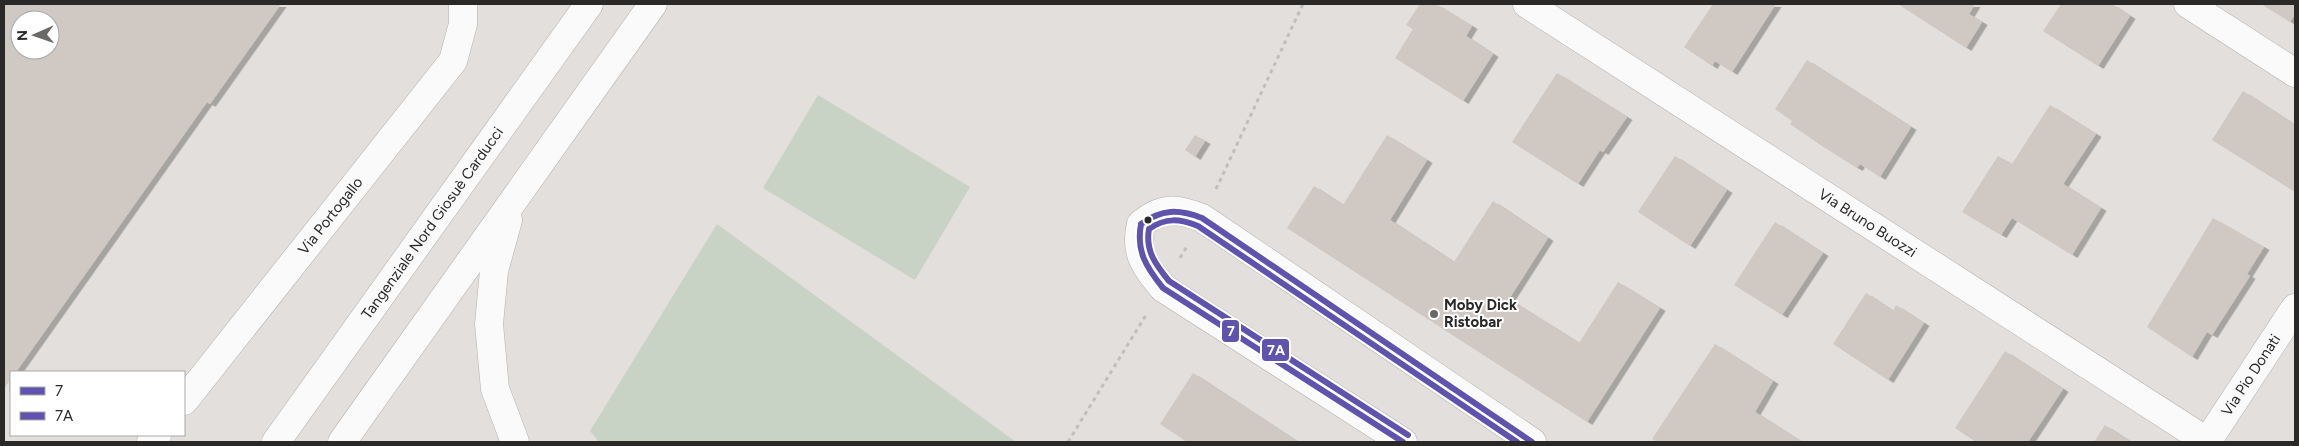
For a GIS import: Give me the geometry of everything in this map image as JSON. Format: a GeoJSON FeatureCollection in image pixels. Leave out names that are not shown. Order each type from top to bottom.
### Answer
{"type":"FeatureCollection","features":[{"type":"Feature","properties":{"kind":"main road"},"geometry":{"type":"LineString","coordinates":[[463,14],[480,4]]}},
{"type":"Feature","properties":{"kind":"main road","name":"Tangenziale Nord Giosuè Carducci"},"geometry":{"type":"LineString","coordinates":[[276,442],[588,4]]}},
{"type":"Feature","properties":{"kind":"main road"},"geometry":{"type":"LineString","coordinates":[[342,442],[653,4]]}},
{"type":"Feature","properties":{"kind":"main road","name":"Via Bruno Buozzi"},"geometry":{"type":"LineString","coordinates":[[1527,4],[2207,442]]}},
{"type":"Feature","properties":{"kind":"main road"},"geometry":{"type":"LineString","coordinates":[[2188,4],[2295,73]]}},
{"type":"Feature","properties":{"kind":"main road","name":"Via Portogallo"},"geometry":{"type":"LineString","coordinates":[[185,400],[453,61],[463,14]]}},
{"type":"Feature","properties":{"kind":"main road"},"geometry":{"type":"LineString","coordinates":[[512,202],[494,272],[489,324],[495,389],[515,442]]}},
{"type":"Feature","properties":{"kind":"main road"},"geometry":{"type":"LineString","coordinates":[[1403,442],[1163,288],[1144,264],[1138,239],[1141,224],[1159,212],[1177,210],[1202,218],[1532,442]]}},
{"type":"Feature","properties":{"kind":"main road","name":"Via Pio Donati"},"geometry":{"type":"LineString","coordinates":[[2207,442],[2295,308]]}},
{"type":"Feature","properties":{"kind":"path"},"geometry":{"type":"LineString","coordinates":[[1068,442],[1163,288],[1202,218],[1303,4]]}},
{"type":"Feature","properties":{"kind":"green space"},"geometry":{"type":"Polygon","coordinates":[[[818,95],[970,187],[915,280],[763,188],[818,95]]]}},
{"type":"Feature","properties":{"kind":"green space"},"geometry":{"type":"Polygon","coordinates":[[[717,224],[1016,442],[599,442],[590,431],[717,224]]]}},
{"type":"Feature","properties":{"kind":"building"},"geometry":{"type":"Polygon","coordinates":[[[4,4],[281,4],[210,104],[207,102],[17,371],[10,371],[10,380],[4,389],[4,4]]]}},
{"type":"Feature","properties":{"kind":"building"},"geometry":{"type":"Polygon","coordinates":[[[1420,4],[1436,4],[1472,26],[1466,36],[1493,54],[1463,101],[1395,58],[1413,29],[1406,25],[1420,4]]]}},
{"type":"Feature","properties":{"kind":"building"},"geometry":{"type":"Polygon","coordinates":[[[1713,4],[1776,4],[1732,72],[1715,61],[1712,66],[1684,47],[1713,4]]]}},
{"type":"Feature","properties":{"kind":"building"},"geometry":{"type":"Polygon","coordinates":[[[1898,4],[1975,4],[1969,14],[1982,22],[1966,48],[1898,4]]]}},
{"type":"Feature","properties":{"kind":"building"},"geometry":{"type":"Polygon","coordinates":[[[2061,4],[2112,4],[2130,16],[2098,66],[2043,31],[2061,4]]]}},
{"type":"Feature","properties":{"kind":"building"},"geometry":{"type":"Polygon","coordinates":[[[2261,4],[2295,4],[2295,14],[2290,22],[2261,4]]]}},
{"type":"Feature","properties":{"kind":"building"},"geometry":{"type":"Polygon","coordinates":[[[1807,60],[1911,127],[1880,177],[1860,164],[1857,168],[1819,144],[1790,124],[1792,121],[1775,109],[1807,60]]]}},
{"type":"Feature","properties":{"kind":"building"},"geometry":{"type":"Polygon","coordinates":[[[1557,73],[1627,117],[1603,152],[1600,150],[1578,184],[1512,142],[1557,73]]]}},
{"type":"Feature","properties":{"kind":"building"},"geometry":{"type":"Polygon","coordinates":[[[2243,91],[2295,125],[2295,192],[2212,140],[2243,91]]]}},
{"type":"Feature","properties":{"kind":"building"},"geometry":{"type":"Polygon","coordinates":[[[2050,105],[2096,134],[2063,184],[2101,208],[2072,255],[2012,218],[2001,235],[1962,212],[1998,156],[2012,164],[2050,105]]]}},
{"type":"Feature","properties":{"kind":"building"},"geometry":{"type":"Polygon","coordinates":[[[1195,135],[1205,141],[1195,157],[1185,150],[1195,135]]]}},
{"type":"Feature","properties":{"kind":"building"},"geometry":{"type":"Polygon","coordinates":[[[1387,135],[1427,160],[1390,220],[1454,262],[1493,201],[1548,238],[1509,299],[1579,343],[1618,282],[1660,308],[1587,422],[1287,228],[1314,186],[1343,205],[1387,135]]]}},
{"type":"Feature","properties":{"kind":"building"},"geometry":{"type":"Polygon","coordinates":[[[1675,156],[1727,190],[1690,246],[1638,212],[1675,156]]]}},
{"type":"Feature","properties":{"kind":"building"},"geometry":{"type":"Polygon","coordinates":[[[2213,218],[2264,247],[2247,274],[2250,276],[2212,335],[2207,332],[2192,357],[2147,327],[2213,218]]]}},
{"type":"Feature","properties":{"kind":"building"},"geometry":{"type":"Polygon","coordinates":[[[1775,222],[1823,253],[1782,315],[1734,285],[1775,222]]]}},
{"type":"Feature","properties":{"kind":"building"},"geometry":{"type":"Polygon","coordinates":[[[1866,293],[1893,311],[1896,305],[1924,323],[1888,380],[1833,344],[1866,293]]]}},
{"type":"Feature","properties":{"kind":"building"},"geometry":{"type":"Polygon","coordinates":[[[1715,344],[1773,381],[1755,412],[1802,442],[1658,442],[1652,439],[1715,344]]]}},
{"type":"Feature","properties":{"kind":"building"},"geometry":{"type":"Polygon","coordinates":[[[2005,351],[2063,389],[2028,442],[1976,442],[1955,428],[2005,351]]]}},
{"type":"Feature","properties":{"kind":"building"},"geometry":{"type":"Polygon","coordinates":[[[1193,373],[1298,442],[1187,442],[1160,424],[1193,373]]]}},
{"type":"Feature","properties":{"kind":"building"},"geometry":{"type":"Polygon","coordinates":[[[2105,425],[2131,442],[2094,442],[2105,425]]]}},
{"type":"Feature","properties":{"kind":"transit line","name":"7"},"geometry":{"type":"LineString","coordinates":[[1403,442],[1163,288],[1147,266],[1141,251],[1141,224],[1156,215],[1170,212],[1185,213],[1202,218],[1532,442]]}},
{"type":"Feature","properties":{"kind":"transit line","name":"7A"},"geometry":{"type":"LineString","coordinates":[[1408,435],[1169,281],[1150,251],[1149,229],[1161,222],[1173,220],[1198,226],[1517,442]]}},
{"type":"Feature","properties":{"kind":"place","name":"Moby Dick Ristobar"},"geometry":{"type":"Point","coordinates":[1434,314]}}]}
